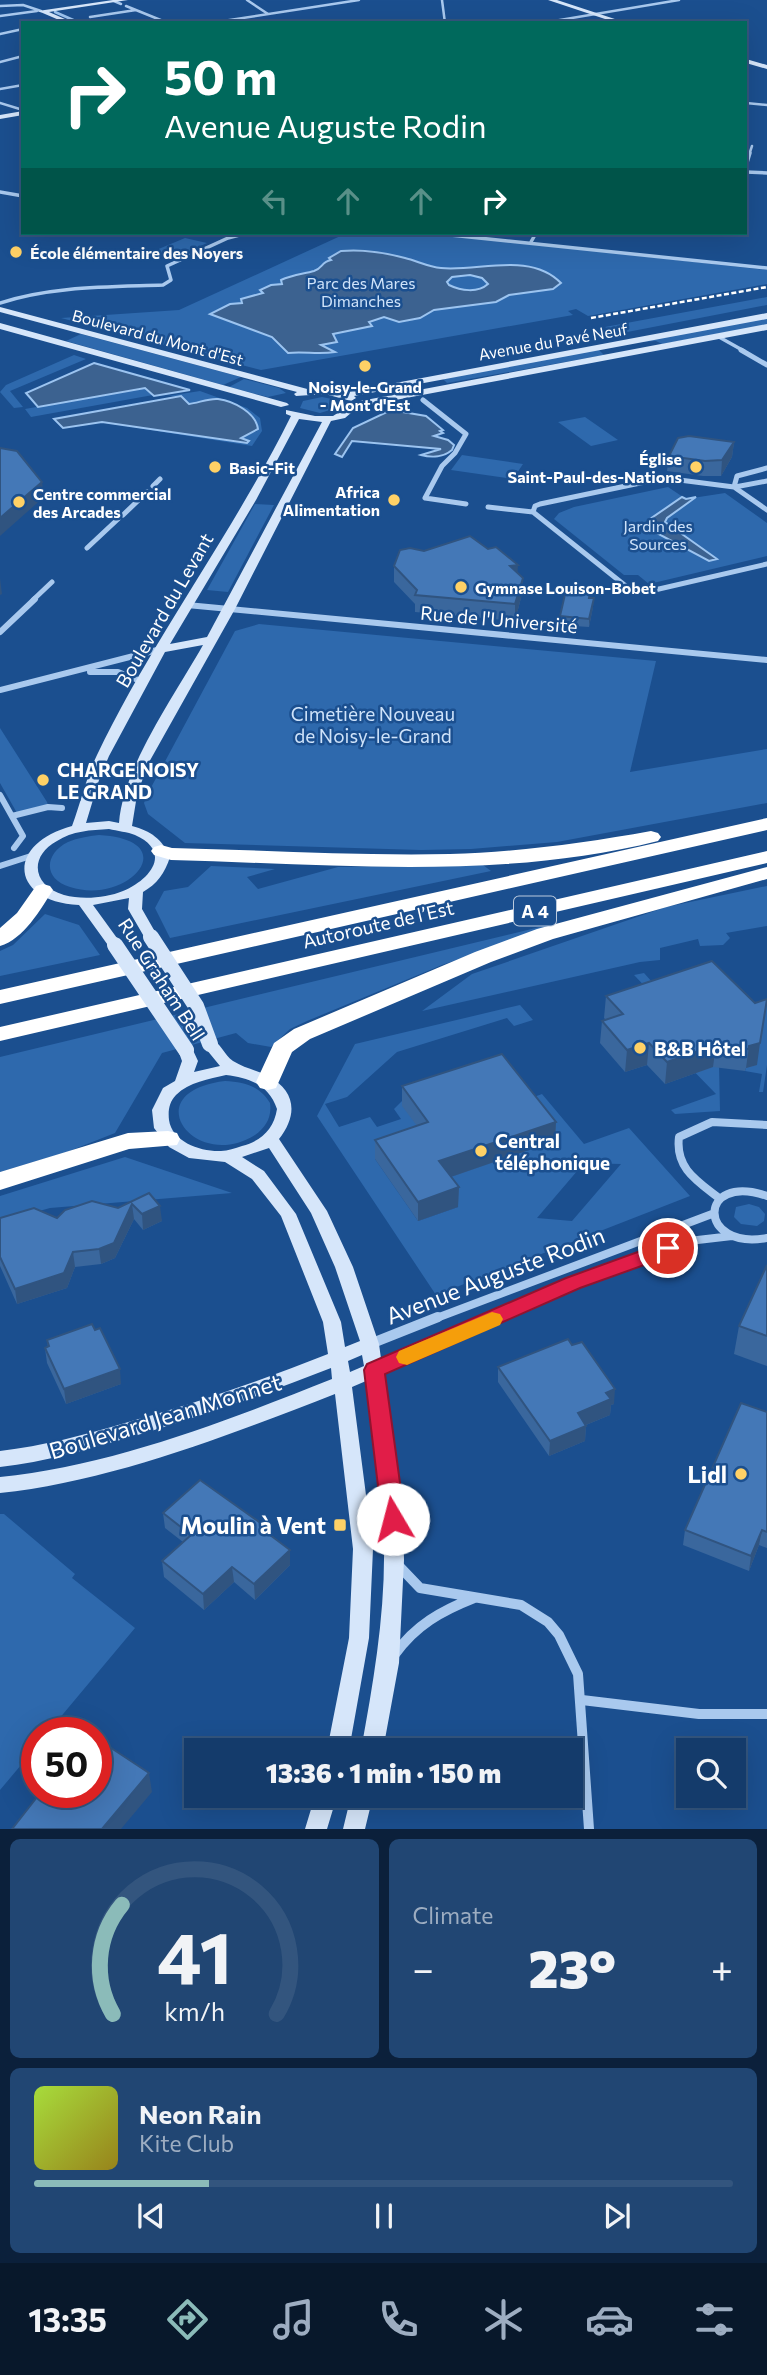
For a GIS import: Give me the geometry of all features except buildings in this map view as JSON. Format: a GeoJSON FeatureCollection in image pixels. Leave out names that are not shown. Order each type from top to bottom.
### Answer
{"type":"FeatureCollection","features":[{"type":"Feature","properties":{"kind":"highway"},"geometry":{"type":"LineString","coordinates":[[162,850],[171,854],[302,859],[490,858],[582,849],[730,822],[758,826]]}},
{"type":"Feature","properties":{"kind":"highway","name":"Autoroute de l’Est"},"geometry":{"type":"LineString","coordinates":[[0,998],[758,826]]}},
{"type":"Feature","properties":{"kind":"highway","name":"Autoroute de l’Est"},"geometry":{"type":"LineString","coordinates":[[0,1034],[767,857]]}},
{"type":"Feature","properties":{"kind":"highway"},"geometry":{"type":"LineString","coordinates":[[268,1083],[282,1048],[302,1034],[483,957],[545,934],[767,873]]}},
{"type":"Feature","properties":{"kind":"highway"},"geometry":{"type":"LineString","coordinates":[[0,939],[25,917],[43,890]]}},
{"type":"Feature","properties":{"kind":"highway"},"geometry":{"type":"LineString","coordinates":[[0,1181],[128,1141],[168,1139]]}},
{"type":"Feature","properties":{"kind":"main road"},"geometry":{"type":"LineString","coordinates":[[551,0],[618,21]]}},
{"type":"Feature","properties":{"kind":"main road"},"geometry":{"type":"LineString","coordinates":[[41,11],[121,3]]}},
{"type":"Feature","properties":{"kind":"main road"},"geometry":{"type":"LineString","coordinates":[[41,11],[66,21]]}},
{"type":"Feature","properties":{"kind":"main road"},"geometry":{"type":"LineString","coordinates":[[747,61],[767,67]]}},
{"type":"Feature","properties":{"kind":"main road"},"geometry":{"type":"LineString","coordinates":[[0,117],[21,112]]}},
{"type":"Feature","properties":{"kind":"main road","name":"Boulevard du Mont d'Est"},"geometry":{"type":"LineString","coordinates":[[0,309],[308,392],[344,395]]}},
{"type":"Feature","properties":{"kind":"main road","name":"Avenue du Pavé Neuf"},"geometry":{"type":"LineString","coordinates":[[344,395],[767,316]]}},
{"type":"Feature","properties":{"kind":"main road","name":"Boulevard du Mont d'Est"},"geometry":{"type":"LineString","coordinates":[[0,326],[284,405]]}},
{"type":"Feature","properties":{"kind":"main road","name":"Avenue du Pavé Neuf"},"geometry":{"type":"LineString","coordinates":[[328,419],[349,412],[355,405],[767,327]]}},
{"type":"Feature","properties":{"kind":"main road"},"geometry":{"type":"LineString","coordinates":[[125,827],[131,787],[229,609],[328,419],[296,416],[285,409],[284,405],[291,397],[308,392]]}},
{"type":"Feature","properties":{"kind":"main road"},"geometry":{"type":"LineString","coordinates":[[344,395],[355,405]]}},
{"type":"Feature","properties":{"kind":"main road","name":"Boulevard du Levant"},"geometry":{"type":"LineString","coordinates":[[77,829],[94,775],[143,682],[247,508],[296,416]]}},
{"type":"Feature","properties":{"kind":"main road"},"geometry":{"type":"LineString","coordinates":[[161,649],[212,640]]}},
{"type":"Feature","properties":{"kind":"main road"},"geometry":{"type":"LineString","coordinates":[[109,825],[125,827],[154,840],[162,850],[163,862],[159,873],[136,892],[103,902],[68,901],[43,890],[33,880],[30,867],[34,855],[51,839],[77,829],[109,825]]}},
{"type":"Feature","properties":{"kind":"main road","name":"Rue Graham Bell"},"geometry":{"type":"LineString","coordinates":[[136,892],[135,909],[196,1006],[210,1044],[224,1062],[268,1083]]}},
{"type":"Feature","properties":{"kind":"main road","name":"Rue Graham Bell"},"geometry":{"type":"LineString","coordinates":[[84,902],[186,1050],[190,1060],[182,1082]]}},
{"type":"Feature","properties":{"kind":"main road","name":"Rue Graham Bell"},"geometry":{"type":"LineString","coordinates":[[182,1082],[210,1072],[241,1072]]}},
{"type":"Feature","properties":{"kind":"main road"},"geometry":{"type":"LineString","coordinates":[[182,1082],[163,1099],[159,1109],[158,1120],[168,1139],[194,1154],[228,1156],[251,1150],[271,1139],[284,1119],[285,1109],[277,1090],[268,1083]]}},
{"type":"Feature","properties":{"kind":"main road"},"geometry":{"type":"LineString","coordinates":[[271,1139],[319,1211],[344,1266],[370,1344],[393,1519],[394,1560],[388,1663],[374,1738]]}},
{"type":"Feature","properties":{"kind":"main road"},"geometry":{"type":"LineString","coordinates":[[228,1156],[258,1175],[288,1214],[332,1322],[343,1384],[363,1549],[359,1638],[340,1738]]}},
{"type":"Feature","properties":{"kind":"main road","name":"Boulevard Jean Monnet"},"geometry":{"type":"LineString","coordinates":[[0,1459],[89,1441],[170,1419],[276,1383],[370,1344]]}},
{"type":"Feature","properties":{"kind":"main road","name":"Boulevard Jean Monnet"},"geometry":{"type":"LineString","coordinates":[[0,1485],[25,1483],[94,1469],[271,1411],[374,1370]]}},
{"type":"Feature","properties":{"kind":"main road"},"geometry":{"type":"LineString","coordinates":[[316,1829],[322,1808]]}},
{"type":"Feature","properties":{"kind":"main road"},"geometry":{"type":"LineString","coordinates":[[354,1829],[359,1808]]}},
{"type":"Feature","properties":{"kind":"street"},"geometry":{"type":"LineString","coordinates":[[247,0],[269,15]]}},
{"type":"Feature","properties":{"kind":"street"},"geometry":{"type":"LineString","coordinates":[[225,21],[359,0]]}},
{"type":"Feature","properties":{"kind":"street"},"geometry":{"type":"LineString","coordinates":[[442,0],[445,21]]}},
{"type":"Feature","properties":{"kind":"street"},"geometry":{"type":"LineString","coordinates":[[554,21],[679,0]]}},
{"type":"Feature","properties":{"kind":"street"},"geometry":{"type":"LineString","coordinates":[[121,3],[163,21]]}},
{"type":"Feature","properties":{"kind":"street"},"geometry":{"type":"LineString","coordinates":[[0,6],[20,5],[41,11]]}},
{"type":"Feature","properties":{"kind":"street"},"geometry":{"type":"LineString","coordinates":[[90,17],[136,10]]}},
{"type":"Feature","properties":{"kind":"street"},"geometry":{"type":"LineString","coordinates":[[0,16],[41,11]]}},
{"type":"Feature","properties":{"kind":"street"},"geometry":{"type":"LineString","coordinates":[[0,34],[21,29]]}},
{"type":"Feature","properties":{"kind":"street"},"geometry":{"type":"LineString","coordinates":[[0,56],[11,59]]}},
{"type":"Feature","properties":{"kind":"street"},"geometry":{"type":"LineString","coordinates":[[0,62],[21,56]]}},
{"type":"Feature","properties":{"kind":"street"},"geometry":{"type":"LineString","coordinates":[[0,89],[21,85]]}},
{"type":"Feature","properties":{"kind":"street"},"geometry":{"type":"LineString","coordinates":[[0,103],[21,110]]}},
{"type":"Feature","properties":{"kind":"street"},"geometry":{"type":"LineString","coordinates":[[747,103],[767,105]]}},
{"type":"Feature","properties":{"kind":"street"},"geometry":{"type":"LineString","coordinates":[[747,163],[752,146]]}},
{"type":"Feature","properties":{"kind":"street"},"geometry":{"type":"LineString","coordinates":[[747,172],[767,173]]}},
{"type":"Feature","properties":{"kind":"street"},"geometry":{"type":"LineString","coordinates":[[0,192],[21,195]]}},
{"type":"Feature","properties":{"kind":"street"},"geometry":{"type":"LineString","coordinates":[[0,303],[19,297],[75,289],[163,285],[171,280],[167,266],[239,235]]}},
{"type":"Feature","properties":{"kind":"street"},"geometry":{"type":"LineString","coordinates":[[470,235],[767,268]]}},
{"type":"Feature","properties":{"kind":"street"},"geometry":{"type":"LineString","coordinates":[[531,242],[535,235]]}},
{"type":"Feature","properties":{"kind":"street"},"geometry":{"type":"LineString","coordinates":[[719,337],[767,365]]}},
{"type":"Feature","properties":{"kind":"street"},"geometry":{"type":"LineString","coordinates":[[423,400],[466,434],[455,453],[442,466],[425,498],[466,504]]}},
{"type":"Feature","properties":{"kind":"street"},"geometry":{"type":"LineString","coordinates":[[734,487],[737,476],[767,468]]}},
{"type":"Feature","properties":{"kind":"street"},"geometry":{"type":"LineString","coordinates":[[533,512],[535,506],[540,504],[659,478],[734,487],[767,481]]}},
{"type":"Feature","properties":{"kind":"street"},"geometry":{"type":"LineString","coordinates":[[153,486],[160,479]]}},
{"type":"Feature","properties":{"kind":"street"},"geometry":{"type":"LineString","coordinates":[[734,487],[767,510]]}},
{"type":"Feature","properties":{"kind":"street"},"geometry":{"type":"LineString","coordinates":[[87,548],[147,492]]}},
{"type":"Feature","properties":{"kind":"street"},"geometry":{"type":"LineString","coordinates":[[488,507],[533,512],[632,591],[646,592],[767,564]]}},
{"type":"Feature","properties":{"kind":"street"},"geometry":{"type":"LineString","coordinates":[[0,632],[52,582]]}},
{"type":"Feature","properties":{"kind":"street","name":"Rue de l'Université"},"geometry":{"type":"LineString","coordinates":[[187,605],[767,660]]}},
{"type":"Feature","properties":{"kind":"street"},"geometry":{"type":"LineString","coordinates":[[0,690],[65,676],[161,649]]}},
{"type":"Feature","properties":{"kind":"street"},"geometry":{"type":"LineString","coordinates":[[65,676],[116,670],[129,673],[143,682]]}},
{"type":"Feature","properties":{"kind":"street"},"geometry":{"type":"LineString","coordinates":[[0,795],[23,836],[14,848]]}},
{"type":"Feature","properties":{"kind":"street"},"geometry":{"type":"LineString","coordinates":[[12,816],[48,807],[61,808]]}},
{"type":"Feature","properties":{"kind":"street"},"geometry":{"type":"LineString","coordinates":[[0,866],[34,855]]}},
{"type":"Feature","properties":{"kind":"street"},"geometry":{"type":"LineString","coordinates":[[719,1198],[681,1167],[675,1150],[679,1137],[695,1125],[715,1120],[767,1125]]}},
{"type":"Feature","properties":{"kind":"street"},"geometry":{"type":"LineString","coordinates":[[732,1236],[716,1223],[712,1214],[719,1198],[736,1191],[756,1192],[767,1196]]}},
{"type":"Feature","properties":{"kind":"street","name":"Avenue Auguste Rodin"},"geometry":{"type":"LineString","coordinates":[[370,1344],[531,1280],[712,1214]]}},
{"type":"Feature","properties":{"kind":"street","name":"Avenue Auguste Rodin"},"geometry":{"type":"LineString","coordinates":[[374,1370],[626,1262],[689,1241],[732,1236],[746,1240],[767,1238]]}},
{"type":"Feature","properties":{"kind":"street"},"geometry":{"type":"LineString","coordinates":[[394,1560],[418,1587],[433,1592],[501,1598],[523,1604],[542,1616],[557,1631],[570,1650],[578,1674],[582,1700],[589,1829]]}},
{"type":"Feature","properties":{"kind":"street"},"geometry":{"type":"LineString","coordinates":[[388,1663],[407,1636],[421,1622],[437,1612],[478,1597]]}},
{"type":"Feature","properties":{"kind":"street"},"geometry":{"type":"LineString","coordinates":[[582,1700],[699,1714],[767,1714]]}},
{"type":"Feature","properties":{"kind":"green space","name":"Parc des Mares Dimanches"},"geometry":{"type":"Polygon","coordinates":[[[343,235],[449,235],[767,270],[767,284],[588,316],[576,309],[568,311],[573,315],[261,370],[61,318],[179,310],[343,235]]]}},
{"type":"Feature","properties":{"kind":"green space"},"geometry":{"type":"Polygon","coordinates":[[[185,238],[207,243],[172,259],[149,253],[185,238]]]}},
{"type":"Feature","properties":{"kind":"green space"},"geometry":{"type":"Polygon","coordinates":[[[767,297],[767,305],[617,334],[605,327],[767,297]]]}},
{"type":"Feature","properties":{"kind":"green space"},"geometry":{"type":"Polygon","coordinates":[[[767,318],[767,325],[662,344],[656,341],[639,342],[767,318]]]}},
{"type":"Feature","properties":{"kind":"green space"},"geometry":{"type":"Polygon","coordinates":[[[81,334],[241,377],[223,385],[66,341],[81,334]]]}},
{"type":"Feature","properties":{"kind":"green space"},"geometry":{"type":"Polygon","coordinates":[[[598,349],[604,355],[436,385],[447,383],[443,379],[598,349]]]}},
{"type":"Feature","properties":{"kind":"green space"},"geometry":{"type":"Polygon","coordinates":[[[74,355],[86,359],[10,391],[23,407],[14,408],[0,392],[6,385],[74,355]]]}},
{"type":"Feature","properties":{"kind":"green space"},"geometry":{"type":"Polygon","coordinates":[[[244,379],[279,388],[286,393],[268,397],[229,387],[244,379]]]}},
{"type":"Feature","properties":{"kind":"green space"},"geometry":{"type":"Polygon","coordinates":[[[145,388],[153,395],[31,417],[25,409],[145,388]]]}},
{"type":"Feature","properties":{"kind":"green space"},"geometry":{"type":"Polygon","coordinates":[[[200,391],[247,408],[260,418],[262,431],[252,446],[100,422],[248,441],[241,438],[257,431],[258,424],[250,416],[227,402],[189,404],[181,396],[168,396],[200,391]]]}},
{"type":"Feature","properties":{"kind":"green space"},"geometry":{"type":"Polygon","coordinates":[[[322,397],[337,400],[340,407],[320,413],[300,408],[303,401],[322,397]]]}},
{"type":"Feature","properties":{"kind":"green space"},"geometry":{"type":"Polygon","coordinates":[[[585,417],[618,440],[591,446],[558,422],[585,417]]]}},
{"type":"Feature","properties":{"kind":"green space"},"geometry":{"type":"Polygon","coordinates":[[[462,455],[523,464],[513,479],[451,470],[462,455]]]}},
{"type":"Feature","properties":{"kind":"green space","name":"Jardin des Sources"},"geometry":{"type":"Polygon","coordinates":[[[668,487],[686,499],[725,493],[767,523],[767,556],[649,584],[638,575],[624,575],[554,519],[559,513],[574,507],[668,487]]]}},
{"type":"Feature","properties":{"kind":"green space"},"geometry":{"type":"Polygon","coordinates":[[[255,504],[274,505],[228,592],[207,590],[255,504]]]}},
{"type":"Feature","properties":{"kind":"green space","name":"Cimetière Nouveau de Noisy-le-Grand"},"geometry":{"type":"Polygon","coordinates":[[[259,624],[656,661],[630,772],[767,749],[767,803],[557,842],[471,849],[185,843],[148,814],[144,803],[235,631],[259,624]]]}},
{"type":"Feature","properties":{"kind":"green space"},"geometry":{"type":"Polygon","coordinates":[[[0,728],[48,805],[17,813],[0,783],[0,728]]]}},
{"type":"Feature","properties":{"kind":"green space"},"geometry":{"type":"Polygon","coordinates":[[[99,835],[125,839],[139,848],[143,859],[139,870],[128,880],[111,888],[91,890],[70,887],[55,878],[51,872],[51,859],[60,847],[76,839],[99,835]]]}},
{"type":"Feature","properties":{"kind":"green space"},"geometry":{"type":"Polygon","coordinates":[[[483,865],[491,871],[170,938],[155,908],[164,891],[188,887],[211,866],[275,869],[247,877],[258,889],[338,867],[483,865]]]}},
{"type":"Feature","properties":{"kind":"green space"},"geometry":{"type":"Polygon","coordinates":[[[767,886],[767,926],[726,933],[730,938],[723,945],[700,946],[698,939],[660,948],[660,960],[640,962],[422,1011],[472,974],[666,907],[767,886]]]}},
{"type":"Feature","properties":{"kind":"green space"},"geometry":{"type":"Polygon","coordinates":[[[45,914],[79,925],[100,955],[0,976],[0,951],[13,945],[45,914]]]}},
{"type":"Feature","properties":{"kind":"green space"},"geometry":{"type":"Polygon","coordinates":[[[548,925],[550,927],[442,965],[307,1021],[290,1029],[271,1047],[248,1043],[236,1033],[162,1053],[115,1133],[67,1152],[0,1172],[0,1057],[548,925]]]}},
{"type":"Feature","properties":{"kind":"green space"},"geometry":{"type":"Polygon","coordinates":[[[644,973],[661,992],[728,977],[732,980],[722,983],[759,1007],[767,1005],[767,1065],[763,1092],[759,1092],[762,1074],[745,1071],[755,1064],[719,1064],[720,1111],[675,1114],[671,1110],[716,1094],[677,1054],[658,1000],[634,975],[644,973]]]}},
{"type":"Feature","properties":{"kind":"green space"},"geometry":{"type":"Polygon","coordinates":[[[520,1005],[533,1020],[514,1026],[507,1018],[397,1052],[347,1097],[325,1104],[339,1127],[370,1117],[377,1127],[401,1119],[394,1109],[423,1080],[438,1155],[375,1159],[418,1221],[458,1207],[448,1170],[453,1176],[554,1141],[523,1101],[542,1094],[584,1144],[629,1128],[690,1196],[436,1295],[317,1116],[355,1044],[520,1005]],[[584,1163],[537,1218],[572,1221],[621,1164],[584,1163]]]}},
{"type":"Feature","properties":{"kind":"green space"},"geometry":{"type":"Polygon","coordinates":[[[225,1081],[245,1084],[266,1097],[270,1103],[270,1113],[265,1125],[255,1135],[233,1144],[212,1144],[195,1138],[183,1126],[179,1113],[183,1099],[198,1088],[225,1081]]]}},
{"type":"Feature","properties":{"kind":"green space"},"geometry":{"type":"Polygon","coordinates":[[[125,1157],[232,1193],[50,1208],[0,1222],[0,1196],[125,1157]]]}},
{"type":"Feature","properties":{"kind":"green space"},"geometry":{"type":"Polygon","coordinates":[[[749,1204],[759,1207],[765,1214],[764,1221],[757,1226],[741,1224],[734,1217],[736,1207],[749,1204]]]}},
{"type":"Feature","properties":{"kind":"green space"},"geometry":{"type":"Polygon","coordinates":[[[0,1514],[4,1514],[75,1574],[72,1578],[135,1628],[61,1717],[21,1717],[21,1765],[0,1790],[0,1514]]]}},
{"type":"Feature","properties":{"kind":"shaded area"},"geometry":{"type":"Polygon","coordinates":[[[357,250],[389,254],[441,268],[519,265],[548,273],[561,283],[553,289],[509,295],[496,302],[434,310],[420,318],[399,322],[384,317],[369,322],[372,326],[333,334],[337,342],[321,345],[335,352],[329,353],[288,353],[272,337],[210,314],[230,304],[242,303],[241,299],[263,293],[260,290],[271,285],[282,284],[281,280],[317,270],[331,260],[329,258],[341,251],[357,250]],[[470,275],[452,277],[447,282],[459,289],[474,290],[488,284],[482,278],[470,275]]]}},
{"type":"Feature","properties":{"kind":"shaded area"},"geometry":{"type":"Polygon","coordinates":[[[94,363],[190,390],[154,396],[145,388],[38,407],[26,393],[94,363]]]}},
{"type":"Feature","properties":{"kind":"shaded area"},"geometry":{"type":"Polygon","coordinates":[[[181,396],[189,404],[215,399],[231,402],[249,413],[258,429],[241,438],[249,441],[247,443],[102,422],[63,428],[54,419],[181,396]]]}},
{"type":"Feature","properties":{"kind":"shaded area"},"geometry":{"type":"Polygon","coordinates":[[[391,410],[426,416],[443,430],[440,431],[443,433],[434,436],[448,440],[454,445],[452,450],[442,455],[429,456],[421,455],[441,449],[352,441],[342,457],[335,454],[353,428],[391,410]]]}},
{"type":"Feature","properties":{"kind":"shaded area"},"geometry":{"type":"Polygon","coordinates":[[[682,497],[696,497],[665,522],[717,559],[709,561],[651,530],[647,525],[650,519],[682,497]]]}},
{"type":"Feature","properties":{"kind":"waterway"},"geometry":{"type":"LineString","coordinates":[[55,12],[75,21]]}},
{"type":"Feature","properties":{"kind":"railway"},"geometry":{"type":"LineString","coordinates":[[591,318],[767,287]]}},
{"type":"Feature","properties":{"kind":"slow traffic"},"geometry":{"type":"LineString","coordinates":[[407,1357],[492,1319]]}},
{"type":"Feature","properties":{"kind":"place","name":"École élémentaire des Noyers"},"geometry":{"type":"Point","coordinates":[16,252]}},
{"type":"Feature","properties":{"kind":"place","name":"Noisy-le-Grand - Mont d'Est"},"geometry":{"type":"Point","coordinates":[365,366]}},
{"type":"Feature","properties":{"kind":"place","name":"Basic-Fit"},"geometry":{"type":"Point","coordinates":[215,467]}},
{"type":"Feature","properties":{"kind":"place","name":"Église Saint-Paul-des-Nations"},"geometry":{"type":"Point","coordinates":[696,467]}},
{"type":"Feature","properties":{"kind":"place","name":"Africa Alimentation"},"geometry":{"type":"Point","coordinates":[394,500]}},
{"type":"Feature","properties":{"kind":"place","name":"Centre commercial des Arcades"},"geometry":{"type":"Point","coordinates":[19,502]}},
{"type":"Feature","properties":{"kind":"place","name":"Gymnase Louison-Bobet"},"geometry":{"type":"Point","coordinates":[461,587]}},
{"type":"Feature","properties":{"kind":"place","name":"CHARGE NOISY LE GRAND"},"geometry":{"type":"Point","coordinates":[43,780]}},
{"type":"Feature","properties":{"kind":"place","name":"B&B Hôtel"},"geometry":{"type":"Point","coordinates":[640,1048]}},
{"type":"Feature","properties":{"kind":"place","name":"Central téléphonique"},"geometry":{"type":"Point","coordinates":[481,1151]}},
{"type":"Feature","properties":{"kind":"place","name":"Lidl"},"geometry":{"type":"Point","coordinates":[741,1474]}},
{"type":"Feature","properties":{"kind":"place","name":"Moulin à Vent"},"geometry":{"type":"Point","coordinates":[340,1525]}},
{"type":"Feature","properties":{"kind":"route"},"geometry":{"type":"LineString","coordinates":[[393,1519],[374,1370],[573,1283],[668,1248]]}}]}
